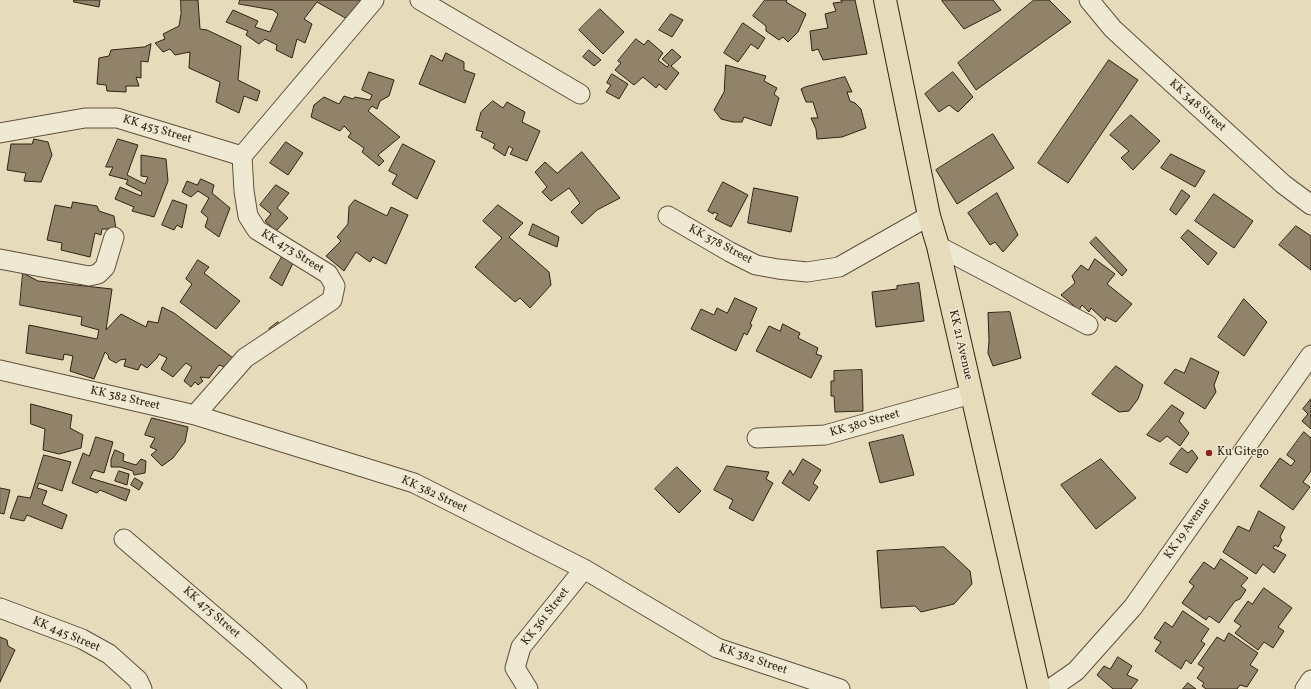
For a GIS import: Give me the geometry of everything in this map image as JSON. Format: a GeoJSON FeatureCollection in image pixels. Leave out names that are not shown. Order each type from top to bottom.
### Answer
{"type":"FeatureCollection","features":[{"type":"Feature","properties":{"kind":"main road","name":"KK 21 Avenue"},"geometry":{"type":"LineString","coordinates":[[885,0],[929,216],[938,246],[1039,689]]}},
{"type":"Feature","properties":{"kind":"street"},"geometry":{"type":"LineString","coordinates":[[242,156],[374,0]]}},
{"type":"Feature","properties":{"kind":"street"},"geometry":{"type":"LineString","coordinates":[[420,0],[580,94]]}},
{"type":"Feature","properties":{"kind":"street","name":"KK 348 Street"},"geometry":{"type":"LineString","coordinates":[[1089,0],[1113,29],[1283,184],[1311,205]]}},
{"type":"Feature","properties":{"kind":"street","name":"KK 453 Street"},"geometry":{"type":"LineString","coordinates":[[0,134],[85,118],[117,118],[242,156]]}},
{"type":"Feature","properties":{"kind":"street","name":"KK 473 Street"},"geometry":{"type":"LineString","coordinates":[[195,415],[245,358],[332,300],[335,286],[328,274],[257,230],[248,216],[244,191],[242,156]]}},
{"type":"Feature","properties":{"kind":"street","name":"KK 378 Street"},"geometry":{"type":"LineString","coordinates":[[668,216],[730,252],[756,264],[778,269],[807,272],[839,266],[929,216]]}},
{"type":"Feature","properties":{"kind":"street"},"geometry":{"type":"LineString","coordinates":[[0,259],[89,276],[98,274],[105,267],[114,237]]}},
{"type":"Feature","properties":{"kind":"street"},"geometry":{"type":"LineString","coordinates":[[938,246],[1088,325]]}},
{"type":"Feature","properties":{"kind":"street","name":"KK 19 Avenue"},"geometry":{"type":"LineString","coordinates":[[1050,689],[1076,671],[1133,606],[1311,355]]}},
{"type":"Feature","properties":{"kind":"street","name":"KK 382 Street"},"geometry":{"type":"LineString","coordinates":[[0,370],[195,415],[414,483],[584,569],[717,648],[840,689]]}},
{"type":"Feature","properties":{"kind":"street","name":"KK 380 Street"},"geometry":{"type":"LineString","coordinates":[[757,438],[825,435],[971,394]]}},
{"type":"Feature","properties":{"kind":"street","name":"KK 475 Street"},"geometry":{"type":"LineString","coordinates":[[124,539],[297,689]]}},
{"type":"Feature","properties":{"kind":"street","name":"KK 361 Street"},"geometry":{"type":"LineString","coordinates":[[528,689],[515,668],[521,647],[584,569]]}},
{"type":"Feature","properties":{"kind":"street","name":"KK 445 Street"},"geometry":{"type":"LineString","coordinates":[[0,608],[82,639],[109,654],[138,680],[142,689]]}},
{"type":"Feature","properties":{"kind":"street"},"geometry":{"type":"LineString","coordinates":[[1305,689],[1311,680]]}},
{"type":"Feature","properties":{"kind":"building"},"geometry":{"type":"Polygon","coordinates":[[[74,0],[100,0],[99,7],[74,2],[74,0]]]}},
{"type":"Feature","properties":{"kind":"building"},"geometry":{"type":"Polygon","coordinates":[[[181,0],[198,0],[200,29],[207,30],[241,46],[238,80],[260,91],[257,101],[244,96],[239,113],[216,102],[220,82],[189,68],[190,52],[175,55],[170,49],[163,52],[155,43],[165,39],[163,34],[179,26],[181,0]]]}},
{"type":"Feature","properties":{"kind":"building"},"geometry":{"type":"Polygon","coordinates":[[[240,0],[361,0],[349,20],[317,2],[304,19],[312,24],[305,43],[297,39],[292,58],[276,50],[277,45],[265,39],[259,44],[246,35],[248,31],[226,22],[233,10],[258,21],[255,27],[270,32],[278,14],[273,10],[239,4],[240,0]]]}},
{"type":"Feature","properties":{"kind":"building"},"geometry":{"type":"Polygon","coordinates":[[[765,0],[787,0],[786,2],[806,14],[798,32],[788,42],[783,37],[779,40],[766,31],[766,26],[753,16],[765,0]]]}},
{"type":"Feature","properties":{"kind":"building"},"geometry":{"type":"Polygon","coordinates":[[[841,0],[855,0],[867,54],[823,60],[818,49],[812,51],[810,31],[828,28],[825,14],[836,11],[833,3],[842,2],[841,0]]]}},
{"type":"Feature","properties":{"kind":"building"},"geometry":{"type":"Polygon","coordinates":[[[993,0],[1001,10],[964,29],[942,1],[993,0]]]}},
{"type":"Feature","properties":{"kind":"building"},"geometry":{"type":"Polygon","coordinates":[[[1034,0],[1049,0],[1071,22],[976,90],[958,63],[1034,0]]]}},
{"type":"Feature","properties":{"kind":"building"},"geometry":{"type":"Polygon","coordinates":[[[600,9],[624,32],[603,54],[579,30],[600,9]]]}},
{"type":"Feature","properties":{"kind":"building"},"geometry":{"type":"Polygon","coordinates":[[[671,14],[683,20],[672,37],[659,30],[671,14]]]}},
{"type":"Feature","properties":{"kind":"building"},"geometry":{"type":"Polygon","coordinates":[[[743,23],[765,38],[758,49],[751,44],[738,62],[724,53],[743,23]]]}},
{"type":"Feature","properties":{"kind":"building"},"geometry":{"type":"Polygon","coordinates":[[[636,39],[644,45],[648,40],[663,53],[658,60],[667,67],[669,65],[662,59],[672,49],[681,57],[671,66],[679,73],[666,90],[659,84],[656,88],[643,77],[634,85],[615,70],[621,63],[618,61],[636,39]]]}},
{"type":"Feature","properties":{"kind":"building"},"geometry":{"type":"Polygon","coordinates":[[[151,44],[148,62],[141,61],[141,78],[136,77],[139,86],[126,86],[126,92],[107,91],[106,85],[97,84],[99,58],[109,56],[111,50],[144,47],[151,44]]]}},
{"type":"Feature","properties":{"kind":"building"},"geometry":{"type":"Polygon","coordinates":[[[589,50],[601,60],[594,66],[583,57],[589,50]]]}},
{"type":"Feature","properties":{"kind":"building"},"geometry":{"type":"Polygon","coordinates":[[[446,53],[464,62],[464,70],[475,74],[465,103],[419,84],[431,55],[442,61],[446,53]]]}},
{"type":"Feature","properties":{"kind":"building"},"geometry":{"type":"Polygon","coordinates":[[[1109,60],[1138,80],[1068,183],[1038,163],[1109,60]]]}},
{"type":"Feature","properties":{"kind":"building"},"geometry":{"type":"Polygon","coordinates":[[[726,65],[766,76],[764,81],[777,88],[774,94],[779,98],[771,126],[744,117],[742,122],[733,122],[721,119],[714,110],[724,92],[726,65]]]}},
{"type":"Feature","properties":{"kind":"building"},"geometry":{"type":"Polygon","coordinates":[[[369,72],[394,80],[389,96],[380,101],[377,109],[372,106],[368,111],[400,137],[378,155],[384,161],[379,166],[362,152],[364,148],[348,137],[351,133],[344,126],[340,131],[311,117],[314,105],[324,97],[339,104],[344,96],[353,99],[355,97],[370,100],[372,95],[362,90],[369,72]]]}},
{"type":"Feature","properties":{"kind":"building"},"geometry":{"type":"Polygon","coordinates":[[[953,72],[973,97],[958,112],[949,105],[939,112],[925,94],[953,72]]]}},
{"type":"Feature","properties":{"kind":"building"},"geometry":{"type":"Polygon","coordinates":[[[612,74],[628,84],[619,99],[606,92],[611,85],[607,83],[612,74]]]}},
{"type":"Feature","properties":{"kind":"building"},"geometry":{"type":"Polygon","coordinates":[[[845,77],[852,92],[847,92],[850,101],[855,103],[861,109],[866,128],[842,137],[817,139],[816,129],[811,118],[818,118],[813,102],[806,102],[801,89],[845,77]]]}},
{"type":"Feature","properties":{"kind":"building"},"geometry":{"type":"Polygon","coordinates":[[[493,101],[503,108],[507,102],[525,112],[522,122],[540,131],[527,161],[510,154],[513,149],[509,146],[505,156],[493,148],[495,144],[481,137],[483,132],[476,130],[481,112],[493,101]]]}},
{"type":"Feature","properties":{"kind":"building"},"geometry":{"type":"Polygon","coordinates":[[[1131,115],[1160,141],[1133,170],[1121,158],[1129,151],[1110,135],[1131,115]]]}},
{"type":"Feature","properties":{"kind":"building"},"geometry":{"type":"Polygon","coordinates":[[[993,134],[1014,168],[957,204],[936,170],[993,134]]]}},
{"type":"Feature","properties":{"kind":"building"},"geometry":{"type":"Polygon","coordinates":[[[34,139],[48,142],[52,155],[41,182],[24,181],[26,173],[7,170],[11,144],[32,144],[34,139]]]}},
{"type":"Feature","properties":{"kind":"building"},"geometry":{"type":"Polygon","coordinates":[[[118,139],[138,145],[127,175],[145,184],[148,177],[141,176],[141,155],[166,159],[168,181],[154,217],[132,211],[134,207],[115,199],[120,187],[141,196],[142,192],[126,184],[128,180],[109,175],[113,167],[106,167],[118,139]]]}},
{"type":"Feature","properties":{"kind":"building"},"geometry":{"type":"Polygon","coordinates":[[[286,142],[303,153],[288,175],[270,163],[286,142]]]}},
{"type":"Feature","properties":{"kind":"building"},"geometry":{"type":"Polygon","coordinates":[[[403,144],[435,161],[417,199],[392,184],[397,175],[389,171],[403,144]]]}},
{"type":"Feature","properties":{"kind":"building"},"geometry":{"type":"Polygon","coordinates":[[[582,152],[620,198],[597,210],[582,224],[571,212],[580,203],[569,188],[551,201],[542,192],[547,187],[535,172],[545,162],[557,173],[582,152]]]}},
{"type":"Feature","properties":{"kind":"building"},"geometry":{"type":"Polygon","coordinates":[[[1171,154],[1205,171],[1195,187],[1161,168],[1171,154]]]}},
{"type":"Feature","properties":{"kind":"building"},"geometry":{"type":"Polygon","coordinates":[[[201,179],[214,185],[212,193],[230,208],[219,237],[205,227],[208,218],[201,212],[209,198],[198,191],[191,197],[182,192],[187,181],[197,185],[201,179]]]}},
{"type":"Feature","properties":{"kind":"building"},"geometry":{"type":"Polygon","coordinates":[[[723,182],[748,195],[731,227],[715,219],[718,214],[714,212],[713,214],[708,211],[723,182]]]}},
{"type":"Feature","properties":{"kind":"building"},"geometry":{"type":"Polygon","coordinates":[[[276,185],[289,193],[277,208],[288,218],[276,231],[265,221],[271,214],[260,205],[276,185]]]}},
{"type":"Feature","properties":{"kind":"building"},"geometry":{"type":"Polygon","coordinates":[[[754,188],[798,197],[791,232],[748,223],[754,188]]]}},
{"type":"Feature","properties":{"kind":"building"},"geometry":{"type":"Polygon","coordinates":[[[1182,190],[1190,196],[1176,215],[1170,210],[1182,190]]]}},
{"type":"Feature","properties":{"kind":"building"},"geometry":{"type":"Polygon","coordinates":[[[997,193],[1018,235],[1003,252],[995,242],[990,245],[968,213],[997,193]]]}},
{"type":"Feature","properties":{"kind":"building"},"geometry":{"type":"Polygon","coordinates":[[[1214,194],[1253,221],[1234,248],[1195,221],[1214,194]]]}},
{"type":"Feature","properties":{"kind":"building"},"geometry":{"type":"Polygon","coordinates":[[[173,200],[187,205],[182,228],[177,225],[174,230],[162,225],[173,200]]]}},
{"type":"Feature","properties":{"kind":"building"},"geometry":{"type":"Polygon","coordinates":[[[355,200],[387,216],[391,207],[408,215],[386,264],[373,257],[370,262],[356,252],[344,271],[326,256],[341,241],[337,237],[348,224],[349,207],[355,200]]]}},
{"type":"Feature","properties":{"kind":"building"},"geometry":{"type":"Polygon","coordinates":[[[73,202],[97,206],[99,211],[114,216],[116,229],[102,229],[101,235],[95,233],[90,257],[61,250],[62,243],[47,240],[55,205],[71,208],[73,202]]]}},
{"type":"Feature","properties":{"kind":"building"},"geometry":{"type":"Polygon","coordinates":[[[498,205],[523,223],[509,237],[549,272],[551,285],[530,308],[520,298],[515,302],[475,267],[502,238],[483,221],[498,205]]]}},
{"type":"Feature","properties":{"kind":"building"},"geometry":{"type":"Polygon","coordinates":[[[533,224],[559,237],[557,247],[529,235],[533,224]]]}},
{"type":"Feature","properties":{"kind":"building"},"geometry":{"type":"Polygon","coordinates":[[[1296,226],[1311,236],[1311,270],[1279,245],[1296,226]]]}},
{"type":"Feature","properties":{"kind":"building"},"geometry":{"type":"Polygon","coordinates":[[[1188,230],[1217,253],[1208,265],[1181,238],[1188,230]]]}},
{"type":"Feature","properties":{"kind":"building"},"geometry":{"type":"Polygon","coordinates":[[[1096,237],[1127,270],[1122,276],[1090,243],[1096,237]]]}},
{"type":"Feature","properties":{"kind":"building"},"geometry":{"type":"Polygon","coordinates":[[[283,255],[293,263],[282,286],[270,278],[283,255]]]}},
{"type":"Feature","properties":{"kind":"building"},"geometry":{"type":"Polygon","coordinates":[[[1095,259],[1115,274],[1107,284],[1132,304],[1116,322],[1106,317],[1105,321],[1091,308],[1089,312],[1082,305],[1079,310],[1061,295],[1075,283],[1072,276],[1081,265],[1088,270],[1095,259]]]}},
{"type":"Feature","properties":{"kind":"building"},"geometry":{"type":"Polygon","coordinates":[[[198,260],[209,267],[204,273],[240,301],[216,329],[180,302],[192,284],[186,279],[198,260]]]}},
{"type":"Feature","properties":{"kind":"building"},"geometry":{"type":"Polygon","coordinates":[[[23,273],[38,281],[112,289],[106,330],[121,314],[146,327],[148,321],[158,323],[162,307],[174,313],[233,358],[230,369],[219,365],[209,378],[200,377],[203,381],[198,385],[195,382],[191,387],[184,381],[192,367],[186,363],[173,377],[161,369],[167,358],[159,354],[147,368],[141,364],[138,370],[124,366],[126,359],[120,360],[116,363],[109,359],[105,352],[94,379],[70,371],[73,356],[64,354],[63,360],[26,353],[29,325],[97,339],[99,330],[81,325],[82,317],[20,305],[23,273]]]}},
{"type":"Feature","properties":{"kind":"building"},"geometry":{"type":"Polygon","coordinates":[[[919,283],[924,321],[876,327],[872,292],[897,289],[897,286],[919,283]]]}},
{"type":"Feature","properties":{"kind":"building"},"geometry":{"type":"Polygon","coordinates":[[[735,298],[757,308],[750,324],[752,325],[747,335],[744,333],[736,351],[691,329],[701,309],[714,315],[717,308],[727,313],[735,298]]]}},
{"type":"Feature","properties":{"kind":"building"},"geometry":{"type":"Polygon","coordinates":[[[1244,299],[1267,322],[1244,356],[1218,337],[1244,299]]]}},
{"type":"Feature","properties":{"kind":"building"},"geometry":{"type":"Polygon","coordinates":[[[1010,312],[1021,358],[993,366],[988,353],[988,313],[1010,312]]]}},
{"type":"Feature","properties":{"kind":"building"},"geometry":{"type":"Polygon","coordinates":[[[278,322],[283,328],[274,335],[269,329],[278,322]]]}},
{"type":"Feature","properties":{"kind":"building"},"geometry":{"type":"Polygon","coordinates":[[[783,324],[800,333],[798,338],[818,348],[816,354],[822,356],[811,378],[756,351],[769,326],[780,331],[783,324]]]}},
{"type":"Feature","properties":{"kind":"building"},"geometry":{"type":"Polygon","coordinates":[[[1191,358],[1219,372],[1214,385],[1216,392],[1205,409],[1164,383],[1175,369],[1184,373],[1191,358]]]}},
{"type":"Feature","properties":{"kind":"building"},"geometry":{"type":"Polygon","coordinates":[[[1116,366],[1143,385],[1138,399],[1129,411],[1119,412],[1092,394],[1116,366]]]}},
{"type":"Feature","properties":{"kind":"building"},"geometry":{"type":"Polygon","coordinates":[[[862,370],[863,411],[835,412],[834,396],[831,396],[831,381],[834,381],[834,371],[862,370]]]}},
{"type":"Feature","properties":{"kind":"building"},"geometry":{"type":"Polygon","coordinates":[[[1311,399],[1311,429],[1302,421],[1308,414],[1303,409],[1311,399]]]}},
{"type":"Feature","properties":{"kind":"building"},"geometry":{"type":"Polygon","coordinates":[[[31,404],[72,415],[70,428],[83,435],[81,448],[59,454],[43,450],[45,429],[31,424],[31,404]]]}},
{"type":"Feature","properties":{"kind":"building"},"geometry":{"type":"Polygon","coordinates":[[[1172,405],[1184,413],[1179,421],[1189,433],[1180,446],[1167,436],[1160,442],[1147,435],[1172,405]]]}},
{"type":"Feature","properties":{"kind":"building"},"geometry":{"type":"Polygon","coordinates":[[[152,418],[188,427],[185,442],[173,458],[162,466],[151,455],[157,450],[150,447],[155,438],[145,435],[152,418]]]}},
{"type":"Feature","properties":{"kind":"building"},"geometry":{"type":"Polygon","coordinates":[[[1304,432],[1311,438],[1311,471],[1303,482],[1310,487],[1293,510],[1260,486],[1280,458],[1291,466],[1295,461],[1287,455],[1304,432]]]}},
{"type":"Feature","properties":{"kind":"building"},"geometry":{"type":"Polygon","coordinates":[[[903,435],[914,475],[880,483],[869,443],[903,435]]]}},
{"type":"Feature","properties":{"kind":"building"},"geometry":{"type":"Polygon","coordinates":[[[96,437],[113,442],[104,473],[94,470],[90,478],[130,490],[126,501],[100,490],[97,493],[72,483],[83,453],[89,456],[96,437]]]}},
{"type":"Feature","properties":{"kind":"building"},"geometry":{"type":"Polygon","coordinates":[[[1182,448],[1188,453],[1192,450],[1198,458],[1187,473],[1170,464],[1182,448]]]}},
{"type":"Feature","properties":{"kind":"building"},"geometry":{"type":"Polygon","coordinates":[[[115,450],[124,454],[123,461],[136,465],[141,459],[146,461],[145,473],[134,475],[133,471],[120,467],[111,467],[111,460],[115,450]]]}},
{"type":"Feature","properties":{"kind":"building"},"geometry":{"type":"Polygon","coordinates":[[[44,455],[71,462],[62,491],[39,483],[37,488],[47,491],[42,504],[67,515],[62,529],[27,515],[24,521],[10,518],[18,496],[30,498],[44,455]]]}},
{"type":"Feature","properties":{"kind":"building"},"geometry":{"type":"Polygon","coordinates":[[[803,459],[821,470],[813,483],[818,487],[809,501],[782,483],[790,470],[793,475],[803,459]]]}},
{"type":"Feature","properties":{"kind":"building"},"geometry":{"type":"Polygon","coordinates":[[[1101,459],[1136,498],[1096,529],[1061,485],[1101,459]]]}},
{"type":"Feature","properties":{"kind":"building"},"geometry":{"type":"Polygon","coordinates":[[[727,466],[769,472],[766,479],[773,483],[753,521],[729,508],[733,500],[714,490],[727,466]]]}},
{"type":"Feature","properties":{"kind":"building"},"geometry":{"type":"Polygon","coordinates":[[[677,467],[701,491],[679,513],[655,489],[677,467]]]}},
{"type":"Feature","properties":{"kind":"building"},"geometry":{"type":"Polygon","coordinates":[[[119,471],[129,474],[127,485],[115,481],[119,471]]]}},
{"type":"Feature","properties":{"kind":"building"},"geometry":{"type":"Polygon","coordinates":[[[135,478],[143,483],[139,490],[131,485],[135,478]]]}},
{"type":"Feature","properties":{"kind":"building"},"geometry":{"type":"Polygon","coordinates":[[[0,488],[10,490],[4,514],[0,513],[0,488]]]}},
{"type":"Feature","properties":{"kind":"building"},"geometry":{"type":"Polygon","coordinates":[[[1259,511],[1285,527],[1280,537],[1282,540],[1278,547],[1275,545],[1273,548],[1286,555],[1274,573],[1263,564],[1256,574],[1223,552],[1238,526],[1249,531],[1259,511]]]}},
{"type":"Feature","properties":{"kind":"building"},"geometry":{"type":"Polygon","coordinates":[[[944,547],[970,571],[972,584],[954,604],[921,612],[915,606],[881,608],[877,551],[944,547]]]}},
{"type":"Feature","properties":{"kind":"building"},"geometry":{"type":"Polygon","coordinates":[[[1221,559],[1248,578],[1241,586],[1246,590],[1240,599],[1235,601],[1219,623],[1209,616],[1206,620],[1182,603],[1194,586],[1189,582],[1204,562],[1214,569],[1221,559]]]}},
{"type":"Feature","properties":{"kind":"building"},"geometry":{"type":"Polygon","coordinates":[[[1264,588],[1292,608],[1278,627],[1284,631],[1273,648],[1264,642],[1258,650],[1235,633],[1241,626],[1234,621],[1248,601],[1252,604],[1264,588]]]}},
{"type":"Feature","properties":{"kind":"building"},"geometry":{"type":"Polygon","coordinates":[[[1183,611],[1209,629],[1201,641],[1205,644],[1191,664],[1186,660],[1181,669],[1155,651],[1161,642],[1154,638],[1165,622],[1172,627],[1183,611]]]}},
{"type":"Feature","properties":{"kind":"building"},"geometry":{"type":"Polygon","coordinates":[[[1229,633],[1258,653],[1250,665],[1258,670],[1247,687],[1240,685],[1237,689],[1206,689],[1202,686],[1204,683],[1197,678],[1204,668],[1198,664],[1217,637],[1224,641],[1229,633]]]}},
{"type":"Feature","properties":{"kind":"building"},"geometry":{"type":"Polygon","coordinates":[[[0,637],[7,640],[8,646],[15,650],[0,682],[0,637]]]}},
{"type":"Feature","properties":{"kind":"building"},"geometry":{"type":"Polygon","coordinates":[[[1118,657],[1132,666],[1127,675],[1138,680],[1131,689],[1113,689],[1097,675],[1104,666],[1110,669],[1118,657]]]}},
{"type":"Feature","properties":{"kind":"building"},"geometry":{"type":"Polygon","coordinates":[[[1188,683],[1196,689],[1183,689],[1188,683]]]}},
{"type":"Feature","properties":{"kind":"place","name":"Ku Gitego"},"geometry":{"type":"Point","coordinates":[1209,453]}}]}
